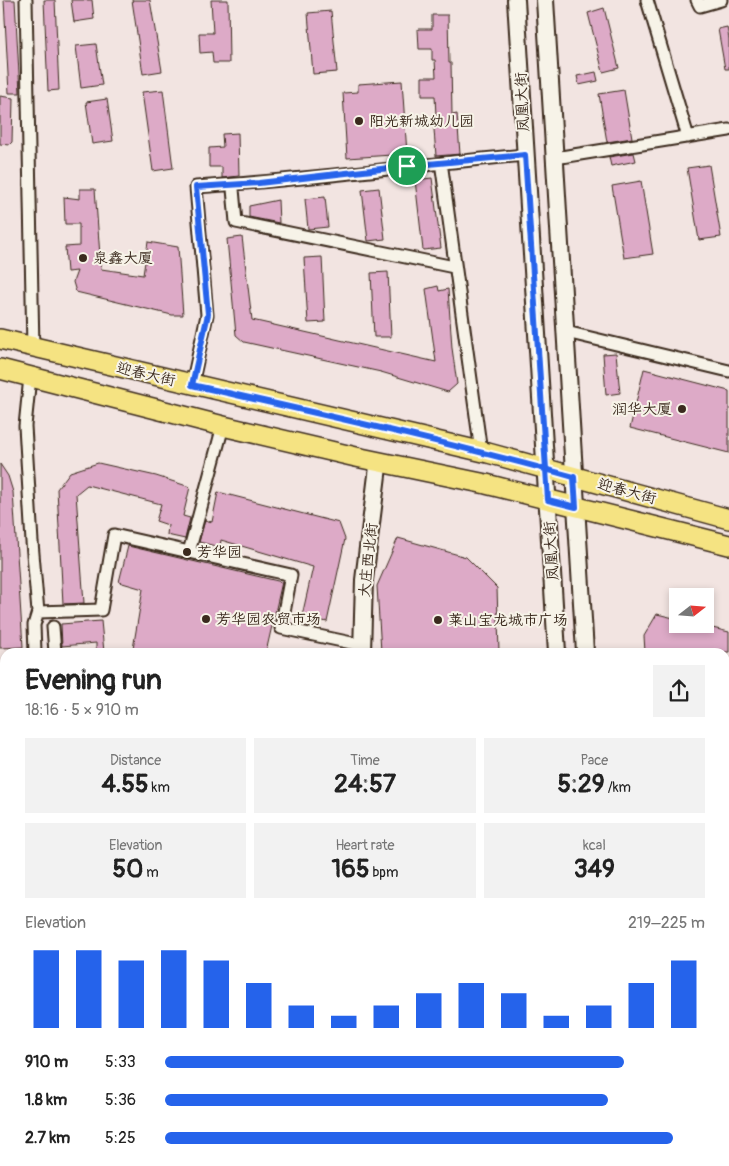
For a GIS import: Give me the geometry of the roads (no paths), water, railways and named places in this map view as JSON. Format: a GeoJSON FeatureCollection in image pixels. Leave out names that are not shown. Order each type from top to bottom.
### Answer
{"type":"FeatureCollection","features":[{"type":"Feature","properties":{"kind":"main road","name":"凤凰大街"},"geometry":{"type":"LineString","coordinates":[[516,0],[557,648]]}},
{"type":"Feature","properties":{"kind":"main road","name":"凤凰大街"},"geometry":{"type":"LineString","coordinates":[[545,0],[585,648]]}},
{"type":"Feature","properties":{"kind":"main road","name":"迎春大街"},"geometry":{"type":"LineString","coordinates":[[0,339],[481,452],[729,520]]}},
{"type":"Feature","properties":{"kind":"main road","name":"迎春大街"},"geometry":{"type":"LineString","coordinates":[[0,369],[223,426],[444,475],[729,545]]}},
{"type":"Feature","properties":{"kind":"main road"},"geometry":{"type":"LineString","coordinates":[[356,457],[392,474],[416,478],[444,475]]}},
{"type":"Feature","properties":{"kind":"main road","name":"大庄西北街"},"geometry":{"type":"LineString","coordinates":[[361,648],[364,580],[378,467]]}},
{"type":"Feature","properties":{"kind":"street"},"geometry":{"type":"LineString","coordinates":[[26,0],[33,348]]}},
{"type":"Feature","properties":{"kind":"street"},"geometry":{"type":"LineString","coordinates":[[647,0],[688,137]]}},
{"type":"Feature","properties":{"kind":"street"},"geometry":{"type":"LineString","coordinates":[[697,0],[700,6],[721,0]]}},
{"type":"Feature","properties":{"kind":"street"},"geometry":{"type":"LineString","coordinates":[[555,158],[729,130]]}},
{"type":"Feature","properties":{"kind":"street"},"geometry":{"type":"LineString","coordinates":[[192,385],[208,314],[196,187],[259,183],[525,155]]}},
{"type":"Feature","properties":{"kind":"street"},"geometry":{"type":"LineString","coordinates":[[442,169],[454,268],[481,452]]}},
{"type":"Feature","properties":{"kind":"street"},"geometry":{"type":"LineString","coordinates":[[233,189],[236,222],[454,268]]}},
{"type":"Feature","properties":{"kind":"street"},"geometry":{"type":"LineString","coordinates":[[566,332],[729,371]]}},
{"type":"Feature","properties":{"kind":"street"},"geometry":{"type":"LineString","coordinates":[[30,377],[26,426],[38,612],[34,625],[35,648]]}},
{"type":"Feature","properties":{"kind":"street"},"geometry":{"type":"LineString","coordinates":[[189,552],[223,426]]}},
{"type":"Feature","properties":{"kind":"street"},"geometry":{"type":"LineString","coordinates":[[38,612],[101,610],[114,535],[291,575],[281,628],[357,648]]}},
{"type":"Feature","properties":{"kind":"street"},"geometry":{"type":"LineString","coordinates":[[53,627],[54,648]]}},
{"type":"Feature","properties":{"kind":"place","name":"阳光新城幼儿园"},"geometry":{"type":"Point","coordinates":[359,121]}},
{"type":"Feature","properties":{"kind":"place","name":"泉鑫大厦"},"geometry":{"type":"Point","coordinates":[83,258]}},
{"type":"Feature","properties":{"kind":"place","name":"润华大厦"},"geometry":{"type":"Point","coordinates":[682,409]}},
{"type":"Feature","properties":{"kind":"place","name":"芳华园"},"geometry":{"type":"Point","coordinates":[187,552]}},
{"type":"Feature","properties":{"kind":"place","name":"芳华园农贸市场"},"geometry":{"type":"Point","coordinates":[206,619]}},
{"type":"Feature","properties":{"kind":"place","name":"莱山宝龙城市广场"},"geometry":{"type":"Point","coordinates":[438,620]}}]}
